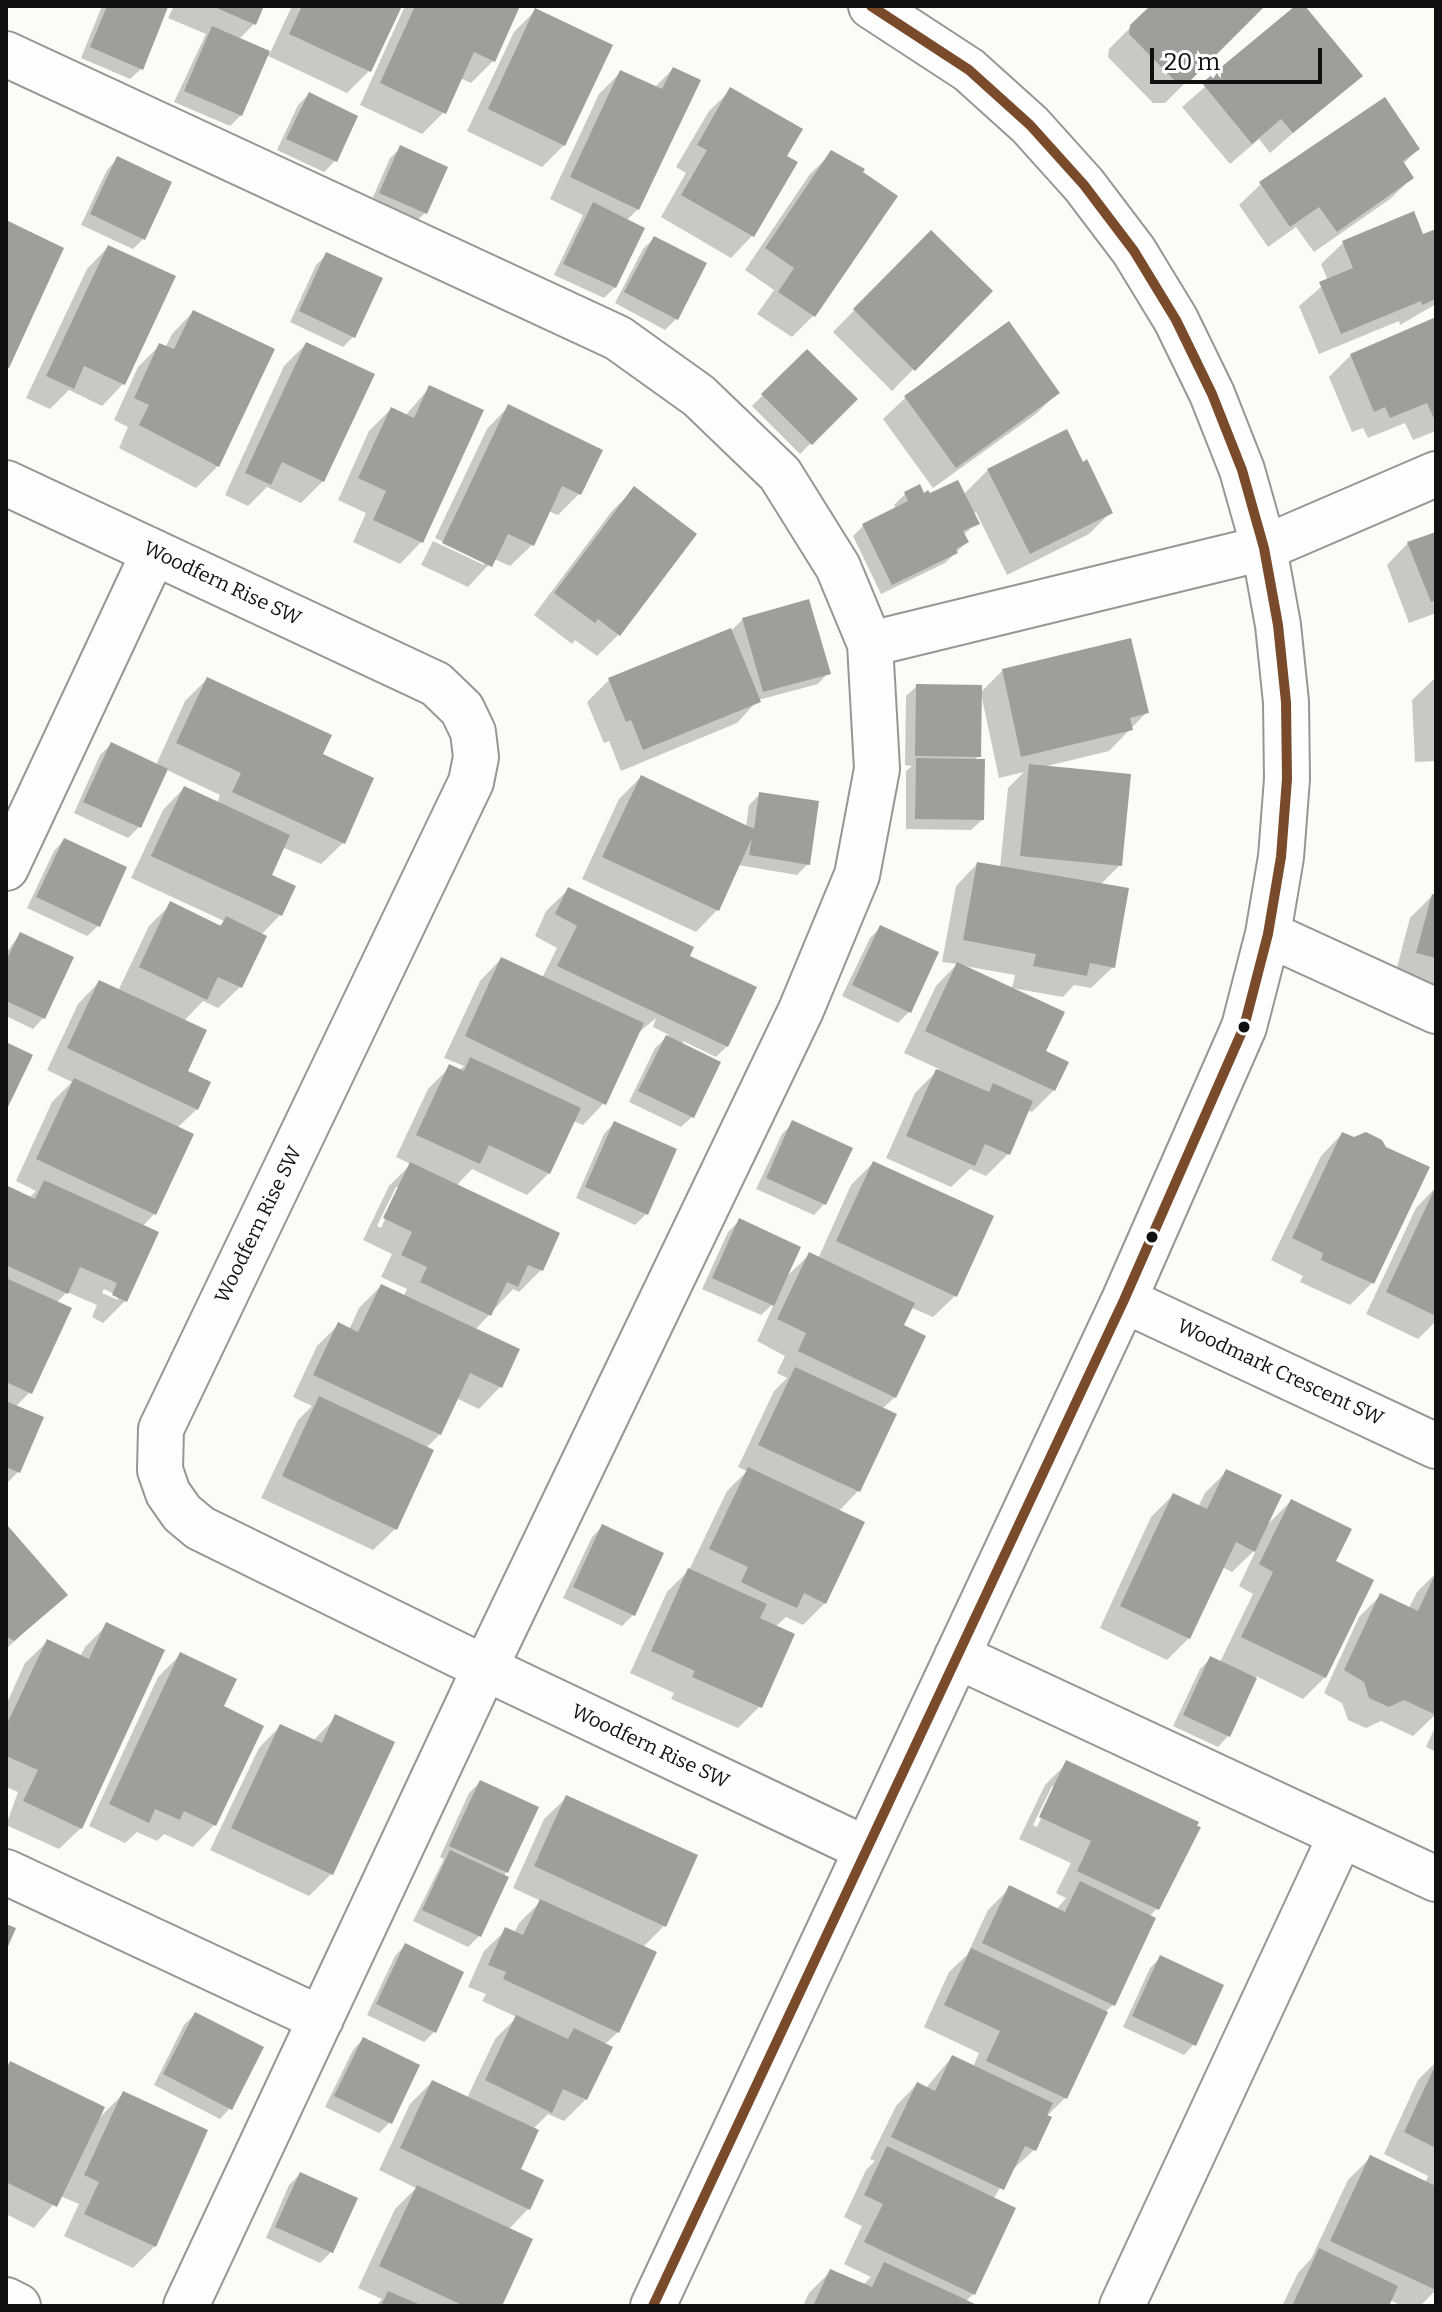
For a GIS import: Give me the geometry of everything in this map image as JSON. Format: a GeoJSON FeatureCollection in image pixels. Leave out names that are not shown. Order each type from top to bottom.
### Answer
{"type":"FeatureCollection","features":[{"type":"Feature","properties":{"kind":"street"},"geometry":{"type":"LineString","coordinates":[[653,2306],[1124,1300],[1244,1027],[1268,934],[1281,857],[1287,733],[1278,625],[1264,548],[1242,470],[1212,394],[1176,320],[1134,251],[1084,185],[1030,125],[969,70],[871,6]]}},
{"type":"Feature","properties":{"kind":"street"},"geometry":{"type":"LineString","coordinates":[[6,54],[618,338],[699,396],[780,474],[838,567],[870,644],[877,769],[857,875],[801,1010],[485,1668],[186,2306]]}},
{"type":"Feature","properties":{"kind":"street"},"geometry":{"type":"LineString","coordinates":[[870,644],[1264,548],[1436,474]]}},
{"type":"Feature","properties":{"kind":"street","name":"Woodfern Rise SW"},"geometry":{"type":"LineString","coordinates":[[6,483],[436,684],[462,709],[473,732],[476,757],[471,782],[161,1429],[158,1449],[168,1493],[182,1513],[200,1528],[866,1849]]}},
{"type":"Feature","properties":{"kind":"street"},"geometry":{"type":"LineString","coordinates":[[6,868],[154,552]]}},
{"type":"Feature","properties":{"kind":"street"},"geometry":{"type":"LineString","coordinates":[[1268,934],[1436,1011]]}},
{"type":"Feature","properties":{"kind":"street","name":"Woodmark Crescent SW"},"geometry":{"type":"LineString","coordinates":[[1124,1300],[1436,1446]]}},
{"type":"Feature","properties":{"kind":"street"},"geometry":{"type":"LineString","coordinates":[[957,1656],[1436,1879]]}},
{"type":"Feature","properties":{"kind":"street"},"geometry":{"type":"LineString","coordinates":[[1122,2306],[1341,1835]]}},
{"type":"Feature","properties":{"kind":"street"},"geometry":{"type":"LineString","coordinates":[[6,1872],[321,2019]]}},
{"type":"Feature","properties":{"kind":"street"},"geometry":{"type":"LineString","coordinates":[[6,2300],[18,2306]]}},
{"type":"Feature","properties":{"kind":"building"},"geometry":{"type":"Polygon","coordinates":[[[107,6],[168,7],[143,70],[90,47],[107,6]]]}},
{"type":"Feature","properties":{"kind":"building"},"geometry":{"type":"Polygon","coordinates":[[[212,6],[264,6],[256,25],[212,6]]]}},
{"type":"Feature","properties":{"kind":"building"},"geometry":{"type":"Polygon","coordinates":[[[302,6],[402,6],[371,72],[289,34],[302,6]]]}},
{"type":"Feature","properties":{"kind":"building"},"geometry":{"type":"Polygon","coordinates":[[[415,6],[520,6],[495,62],[474,52],[446,114],[380,83],[415,6]]]}},
{"type":"Feature","properties":{"kind":"building"},"geometry":{"type":"Polygon","coordinates":[[[1150,6],[1263,8],[1189,82],[1176,82],[1129,34],[1130,25],[1150,6]]]}},
{"type":"Feature","properties":{"kind":"building"},"geometry":{"type":"Polygon","coordinates":[[[1295,6],[1305,6],[1363,76],[1293,133],[1281,119],[1252,144],[1202,83],[1295,6]]]}},
{"type":"Feature","properties":{"kind":"building"},"geometry":{"type":"Polygon","coordinates":[[[535,8],[613,45],[565,146],[488,109],[535,8]]]}},
{"type":"Feature","properties":{"kind":"building"},"geometry":{"type":"Polygon","coordinates":[[[212,26],[270,51],[242,116],[184,91],[212,26]]]}},
{"type":"Feature","properties":{"kind":"building"},"geometry":{"type":"Polygon","coordinates":[[[673,67],[701,80],[639,210],[570,177],[620,70],[662,89],[673,67]]]}},
{"type":"Feature","properties":{"kind":"building"},"geometry":{"type":"Polygon","coordinates":[[[730,87],[803,129],[787,156],[798,162],[754,237],[681,195],[707,150],[697,145],[730,87]]]}},
{"type":"Feature","properties":{"kind":"building"},"geometry":{"type":"Polygon","coordinates":[[[309,92],[358,116],[337,162],[286,139],[309,92]]]}},
{"type":"Feature","properties":{"kind":"building"},"geometry":{"type":"Polygon","coordinates":[[[1385,97],[1420,149],[1403,161],[1414,178],[1337,232],[1319,207],[1290,227],[1259,182],[1385,97]]]}},
{"type":"Feature","properties":{"kind":"building"},"geometry":{"type":"Polygon","coordinates":[[[400,145],[448,167],[427,214],[379,193],[400,145]]]}},
{"type":"Feature","properties":{"kind":"building"},"geometry":{"type":"Polygon","coordinates":[[[831,150],[865,169],[863,172],[898,196],[815,317],[778,292],[794,268],[765,248],[831,150]]]}},
{"type":"Feature","properties":{"kind":"building"},"geometry":{"type":"Polygon","coordinates":[[[117,156],[172,182],[145,240],[90,214],[117,156]]]}},
{"type":"Feature","properties":{"kind":"building"},"geometry":{"type":"Polygon","coordinates":[[[593,202],[645,228],[616,288],[563,264],[593,202]]]}},
{"type":"Feature","properties":{"kind":"building"},"geometry":{"type":"Polygon","coordinates":[[[1414,211],[1423,234],[1436,229],[1436,299],[1422,305],[1421,301],[1341,334],[1319,282],[1353,268],[1342,241],[1414,211]]]}},
{"type":"Feature","properties":{"kind":"building"},"geometry":{"type":"Polygon","coordinates":[[[6,220],[64,248],[9,368],[6,367],[6,220]]]}},
{"type":"Feature","properties":{"kind":"building"},"geometry":{"type":"Polygon","coordinates":[[[931,230],[993,291],[915,371],[853,309],[931,230]]]}},
{"type":"Feature","properties":{"kind":"building"},"geometry":{"type":"Polygon","coordinates":[[[654,236],[707,263],[678,320],[624,292],[654,236]]]}},
{"type":"Feature","properties":{"kind":"building"},"geometry":{"type":"Polygon","coordinates":[[[108,245],[176,276],[125,385],[84,366],[74,389],[46,376],[108,245]]]}},
{"type":"Feature","properties":{"kind":"building"},"geometry":{"type":"Polygon","coordinates":[[[326,252],[383,278],[355,338],[299,311],[326,252]]]}},
{"type":"Feature","properties":{"kind":"building"},"geometry":{"type":"Polygon","coordinates":[[[193,310],[275,349],[219,467],[139,425],[149,405],[134,398],[159,343],[174,349],[193,310]]]}},
{"type":"Feature","properties":{"kind":"building"},"geometry":{"type":"Polygon","coordinates":[[[1436,317],[1436,423],[1427,403],[1390,418],[1385,407],[1374,412],[1350,354],[1436,317]]]}},
{"type":"Feature","properties":{"kind":"building"},"geometry":{"type":"Polygon","coordinates":[[[1009,321],[1060,393],[956,468],[904,396],[1009,321]]]}},
{"type":"Feature","properties":{"kind":"building"},"geometry":{"type":"Polygon","coordinates":[[[306,342],[375,374],[324,482],[282,462],[271,485],[245,473],[306,342]]]}},
{"type":"Feature","properties":{"kind":"building"},"geometry":{"type":"Polygon","coordinates":[[[807,349],[858,399],[812,445],[761,394],[807,349]]]}},
{"type":"Feature","properties":{"kind":"building"},"geometry":{"type":"Polygon","coordinates":[[[429,385],[484,410],[423,543],[373,520],[386,491],[358,478],[391,407],[414,418],[429,385]]]}},
{"type":"Feature","properties":{"kind":"building"},"geometry":{"type":"Polygon","coordinates":[[[508,404],[603,450],[581,495],[562,486],[534,546],[508,534],[492,567],[442,543],[508,404]]]}},
{"type":"Feature","properties":{"kind":"building"},"geometry":{"type":"Polygon","coordinates":[[[1067,429],[1083,462],[1087,459],[1113,513],[1030,554],[987,469],[1067,429]]]}},
{"type":"Feature","properties":{"kind":"building"},"geometry":{"type":"Polygon","coordinates":[[[958,480],[980,524],[963,531],[969,542],[956,549],[958,553],[892,585],[862,524],[908,501],[904,492],[920,484],[924,493],[928,490],[930,493],[958,480]]]}},
{"type":"Feature","properties":{"kind":"building"},"geometry":{"type":"Polygon","coordinates":[[[634,486],[697,534],[620,636],[598,619],[595,623],[554,593],[634,486]]]}},
{"type":"Feature","properties":{"kind":"building"},"geometry":{"type":"Polygon","coordinates":[[[1436,532],[1436,600],[1431,602],[1407,542],[1436,532]]]}},
{"type":"Feature","properties":{"kind":"building"},"geometry":{"type":"Polygon","coordinates":[[[809,599],[831,674],[763,692],[742,618],[809,599]]]}},
{"type":"Feature","properties":{"kind":"building"},"geometry":{"type":"Polygon","coordinates":[[[731,628],[761,702],[643,750],[631,720],[626,722],[608,678],[731,628]]]}},
{"type":"Feature","properties":{"kind":"building"},"geometry":{"type":"Polygon","coordinates":[[[1131,638],[1149,713],[1130,718],[1133,730],[1021,757],[1002,669],[1131,638]]]}},
{"type":"Feature","properties":{"kind":"building"},"geometry":{"type":"Polygon","coordinates":[[[207,677],[332,735],[323,754],[374,778],[345,844],[232,792],[241,773],[176,743],[207,677]]]}},
{"type":"Feature","properties":{"kind":"building"},"geometry":{"type":"Polygon","coordinates":[[[916,684],[982,685],[981,757],[915,756],[916,684]]]}},
{"type":"Feature","properties":{"kind":"building"},"geometry":{"type":"Polygon","coordinates":[[[111,742],[168,769],[141,828],[83,802],[111,742]]]}},
{"type":"Feature","properties":{"kind":"building"},"geometry":{"type":"Polygon","coordinates":[[[916,758],[985,759],[984,820],[915,819],[916,758]]]}},
{"type":"Feature","properties":{"kind":"building"},"geometry":{"type":"Polygon","coordinates":[[[1029,764],[1131,774],[1122,866],[1020,856],[1029,764]]]}},
{"type":"Feature","properties":{"kind":"building"},"geometry":{"type":"Polygon","coordinates":[[[641,775],[754,829],[759,792],[819,801],[810,865],[749,855],[752,838],[719,911],[602,857],[641,775]]]}},
{"type":"Feature","properties":{"kind":"building"},"geometry":{"type":"Polygon","coordinates":[[[184,786],[290,835],[272,875],[296,886],[282,916],[151,856],[184,786]]]}},
{"type":"Feature","properties":{"kind":"building"},"geometry":{"type":"Polygon","coordinates":[[[64,838],[127,867],[100,927],[36,897],[64,838]]]}},
{"type":"Feature","properties":{"kind":"building"},"geometry":{"type":"Polygon","coordinates":[[[977,862],[1129,888],[1115,968],[1090,963],[1087,976],[1033,966],[1036,954],[963,940],[977,862]]]}},
{"type":"Feature","properties":{"kind":"building"},"geometry":{"type":"Polygon","coordinates":[[[568,887],[694,947],[690,956],[757,987],[728,1047],[557,966],[577,926],[555,914],[568,887]]]}},
{"type":"Feature","properties":{"kind":"building"},"geometry":{"type":"Polygon","coordinates":[[[1432,894],[1436,895],[1436,958],[1416,953],[1432,894]]]}},
{"type":"Feature","properties":{"kind":"building"},"geometry":{"type":"Polygon","coordinates":[[[170,901],[221,926],[226,916],[267,936],[242,988],[218,977],[207,1000],[139,967],[170,901]]]}},
{"type":"Feature","properties":{"kind":"building"},"geometry":{"type":"Polygon","coordinates":[[[880,925],[939,952],[911,1013],[852,985],[880,925]]]}},
{"type":"Feature","properties":{"kind":"building"},"geometry":{"type":"Polygon","coordinates":[[[20,932],[74,957],[45,1019],[6,1001],[6,961],[20,932]]]}},
{"type":"Feature","properties":{"kind":"building"},"geometry":{"type":"Polygon","coordinates":[[[501,957],[644,1023],[606,1105],[465,1036],[501,957]]]}},
{"type":"Feature","properties":{"kind":"building"},"geometry":{"type":"Polygon","coordinates":[[[957,962],[1065,1012],[1046,1051],[1069,1062],[1055,1091],[925,1031],[957,962]]]}},
{"type":"Feature","properties":{"kind":"building"},"geometry":{"type":"Polygon","coordinates":[[[99,980],[207,1030],[188,1071],[211,1082],[198,1110],[67,1048],[99,980]]]}},
{"type":"Feature","properties":{"kind":"building"},"geometry":{"type":"Polygon","coordinates":[[[666,1035],[721,1062],[694,1118],[638,1091],[666,1035]]]}},
{"type":"Feature","properties":{"kind":"building"},"geometry":{"type":"Polygon","coordinates":[[[6,1042],[33,1055],[6,1111],[6,1042]]]}},
{"type":"Feature","properties":{"kind":"building"},"geometry":{"type":"Polygon","coordinates":[[[470,1057],[581,1108],[550,1174],[489,1145],[480,1164],[416,1135],[449,1064],[464,1071],[470,1057]]]}},
{"type":"Feature","properties":{"kind":"building"},"geometry":{"type":"Polygon","coordinates":[[[936,1069],[989,1092],[993,1083],[1033,1101],[1010,1155],[985,1144],[975,1166],[906,1136],[936,1069]]]}},
{"type":"Feature","properties":{"kind":"building"},"geometry":{"type":"Polygon","coordinates":[[[74,1078],[194,1134],[156,1215],[36,1159],[74,1078]]]}},
{"type":"Feature","properties":{"kind":"building"},"geometry":{"type":"Polygon","coordinates":[[[792,1120],[853,1148],[826,1205],[766,1178],[792,1120]]]}},
{"type":"Feature","properties":{"kind":"building"},"geometry":{"type":"Polygon","coordinates":[[[614,1121],[677,1149],[648,1215],[585,1187],[614,1121]]]}},
{"type":"Feature","properties":{"kind":"building"},"geometry":{"type":"Polygon","coordinates":[[[1342,1132],[1354,1137],[1366,1132],[1382,1140],[1386,1147],[1430,1167],[1374,1284],[1321,1260],[1323,1253],[1292,1238],[1342,1132]]]}},
{"type":"Feature","properties":{"kind":"building"},"geometry":{"type":"Polygon","coordinates":[[[873,1161],[994,1216],[957,1297],[836,1241],[873,1161]]]}},
{"type":"Feature","properties":{"kind":"building"},"geometry":{"type":"Polygon","coordinates":[[[410,1162],[560,1233],[543,1271],[528,1265],[518,1287],[507,1282],[491,1316],[420,1282],[427,1267],[401,1255],[412,1232],[383,1218],[410,1162]]]}},
{"type":"Feature","properties":{"kind":"building"},"geometry":{"type":"Polygon","coordinates":[[[44,1180],[159,1232],[127,1302],[112,1295],[117,1283],[80,1267],[68,1294],[6,1265],[6,1185],[35,1199],[44,1180]]]}},
{"type":"Feature","properties":{"kind":"building"},"geometry":{"type":"Polygon","coordinates":[[[1436,1186],[1436,1316],[1386,1292],[1436,1186]]]}},
{"type":"Feature","properties":{"kind":"building"},"geometry":{"type":"Polygon","coordinates":[[[739,1218],[801,1247],[774,1306],[712,1278],[739,1218]]]}},
{"type":"Feature","properties":{"kind":"building"},"geometry":{"type":"Polygon","coordinates":[[[809,1252],[915,1303],[904,1325],[926,1336],[896,1398],[798,1351],[806,1333],[777,1319],[809,1252]]]}},
{"type":"Feature","properties":{"kind":"building"},"geometry":{"type":"Polygon","coordinates":[[[6,1278],[72,1308],[32,1394],[6,1382],[6,1278]]]}},
{"type":"Feature","properties":{"kind":"building"},"geometry":{"type":"Polygon","coordinates":[[[381,1284],[520,1349],[502,1388],[470,1373],[441,1435],[313,1375],[338,1322],[358,1332],[381,1284]]]}},
{"type":"Feature","properties":{"kind":"building"},"geometry":{"type":"Polygon","coordinates":[[[795,1367],[897,1414],[860,1492],[758,1445],[795,1367]]]}},
{"type":"Feature","properties":{"kind":"building"},"geometry":{"type":"Polygon","coordinates":[[[319,1396],[434,1450],[397,1530],[282,1476],[319,1396]]]}},
{"type":"Feature","properties":{"kind":"building"},"geometry":{"type":"Polygon","coordinates":[[[6,1401],[44,1417],[20,1473],[6,1467],[6,1401]]]}},
{"type":"Feature","properties":{"kind":"building"},"geometry":{"type":"Polygon","coordinates":[[[748,1467],[865,1522],[826,1604],[804,1593],[797,1608],[770,1596],[741,1582],[748,1567],[709,1549],[748,1467]]]}},
{"type":"Feature","properties":{"kind":"building"},"geometry":{"type":"Polygon","coordinates":[[[1226,1469],[1282,1495],[1255,1552],[1236,1542],[1190,1639],[1120,1606],[1173,1493],[1207,1509],[1226,1469]]]}},
{"type":"Feature","properties":{"kind":"building"},"geometry":{"type":"Polygon","coordinates":[[[1291,1499],[1352,1529],[1336,1561],[1374,1580],[1326,1678],[1241,1637],[1273,1572],[1259,1564],[1291,1499]]]}},
{"type":"Feature","properties":{"kind":"building"},"geometry":{"type":"Polygon","coordinates":[[[602,1524],[664,1553],[635,1616],[573,1587],[602,1524]]]}},
{"type":"Feature","properties":{"kind":"building"},"geometry":{"type":"Polygon","coordinates":[[[8,1526],[68,1595],[14,1641],[6,1636],[8,1526]]]}},
{"type":"Feature","properties":{"kind":"building"},"geometry":{"type":"Polygon","coordinates":[[[688,1568],[767,1604],[760,1618],[795,1634],[762,1708],[692,1677],[695,1671],[651,1651],[688,1568]]]}},
{"type":"Feature","properties":{"kind":"building"},"geometry":{"type":"Polygon","coordinates":[[[1436,1572],[1436,1715],[1404,1700],[1389,1707],[1369,1698],[1364,1682],[1344,1670],[1380,1593],[1418,1611],[1436,1572]]]}},
{"type":"Feature","properties":{"kind":"building"},"geometry":{"type":"Polygon","coordinates":[[[106,1622],[165,1650],[82,1829],[23,1801],[38,1770],[6,1756],[6,1726],[47,1639],[89,1659],[106,1622]]]}},
{"type":"Feature","properties":{"kind":"building"},"geometry":{"type":"Polygon","coordinates":[[[180,1652],[237,1679],[224,1706],[264,1726],[216,1826],[184,1811],[180,1820],[155,1809],[149,1823],[109,1804],[180,1652]]]}},
{"type":"Feature","properties":{"kind":"building"},"geometry":{"type":"Polygon","coordinates":[[[1210,1656],[1257,1678],[1230,1737],[1183,1715],[1210,1656]]]}},
{"type":"Feature","properties":{"kind":"building"},"geometry":{"type":"Polygon","coordinates":[[[335,1714],[395,1742],[333,1875],[231,1828],[280,1724],[322,1743],[335,1714]]]}},
{"type":"Feature","properties":{"kind":"building"},"geometry":{"type":"Polygon","coordinates":[[[1066,1760],[1199,1822],[1197,1826],[1201,1827],[1159,1910],[1077,1871],[1091,1841],[1039,1817],[1066,1760]]]}},
{"type":"Feature","properties":{"kind":"building"},"geometry":{"type":"Polygon","coordinates":[[[480,1780],[539,1807],[508,1873],[449,1846],[480,1780]]]}},
{"type":"Feature","properties":{"kind":"building"},"geometry":{"type":"Polygon","coordinates":[[[566,1795],[698,1855],[666,1927],[534,1866],[566,1795]]]}},
{"type":"Feature","properties":{"kind":"building"},"geometry":{"type":"Polygon","coordinates":[[[450,1850],[509,1877],[481,1937],[422,1910],[450,1850]]]}},
{"type":"Feature","properties":{"kind":"building"},"geometry":{"type":"Polygon","coordinates":[[[1080,1881],[1156,1918],[1115,2006],[982,1943],[1009,1885],[1065,1912],[1080,1881]]]}},
{"type":"Feature","properties":{"kind":"building"},"geometry":{"type":"Polygon","coordinates":[[[540,1899],[657,1952],[619,2033],[503,1979],[506,1972],[488,1965],[505,1927],[523,1935],[540,1899]]]}},
{"type":"Feature","properties":{"kind":"building"},"geometry":{"type":"Polygon","coordinates":[[[6,1924],[16,1928],[6,1951],[6,1924]]]}},
{"type":"Feature","properties":{"kind":"building"},"geometry":{"type":"Polygon","coordinates":[[[405,1943],[464,1972],[436,2033],[376,2004],[405,1943]]]}},
{"type":"Feature","properties":{"kind":"building"},"geometry":{"type":"Polygon","coordinates":[[[971,1948],[1108,2012],[1067,2099],[986,2061],[1000,2031],[944,2005],[971,1948]]]}},
{"type":"Feature","properties":{"kind":"building"},"geometry":{"type":"Polygon","coordinates":[[[1160,1955],[1224,1985],[1196,2046],[1132,2016],[1160,1955]]]}},
{"type":"Feature","properties":{"kind":"building"},"geometry":{"type":"Polygon","coordinates":[[[195,2012],[264,2047],[232,2110],[163,2074],[195,2012]]]}},
{"type":"Feature","properties":{"kind":"building"},"geometry":{"type":"Polygon","coordinates":[[[516,2015],[568,2039],[574,2028],[613,2047],[587,2100],[563,2089],[552,2113],[485,2080],[516,2015]]]}},
{"type":"Feature","properties":{"kind":"building"},"geometry":{"type":"Polygon","coordinates":[[[363,2037],[420,2065],[392,2124],[334,2096],[363,2037]]]}},
{"type":"Feature","properties":{"kind":"building"},"geometry":{"type":"Polygon","coordinates":[[[952,2055],[1053,2103],[1047,2115],[1052,2117],[1036,2151],[1025,2146],[1004,2190],[891,2137],[917,2082],[935,2091],[952,2055]]]}},
{"type":"Feature","properties":{"kind":"building"},"geometry":{"type":"Polygon","coordinates":[[[10,2061],[105,2107],[57,2207],[6,2182],[6,2070],[10,2061]]]}},
{"type":"Feature","properties":{"kind":"building"},"geometry":{"type":"Polygon","coordinates":[[[1436,2064],[1436,2148],[1404,2132],[1436,2064]]]}},
{"type":"Feature","properties":{"kind":"building"},"geometry":{"type":"Polygon","coordinates":[[[432,2080],[539,2130],[521,2169],[544,2180],[530,2210],[400,2148],[432,2080]]]}},
{"type":"Feature","properties":{"kind":"building"},"geometry":{"type":"Polygon","coordinates":[[[123,2091],[208,2130],[156,2247],[84,2214],[99,2182],[84,2175],[123,2091]]]}},
{"type":"Feature","properties":{"kind":"building"},"geometry":{"type":"Polygon","coordinates":[[[887,2146],[1016,2208],[975,2295],[864,2242],[883,2204],[864,2195],[887,2146]]]}},
{"type":"Feature","properties":{"kind":"building"},"geometry":{"type":"Polygon","coordinates":[[[1370,2155],[1436,2186],[1436,2290],[1330,2241],[1370,2155]]]}},
{"type":"Feature","properties":{"kind":"building"},"geometry":{"type":"Polygon","coordinates":[[[300,2172],[358,2198],[333,2253],[275,2227],[300,2172]]]}},
{"type":"Feature","properties":{"kind":"building"},"geometry":{"type":"Polygon","coordinates":[[[417,2185],[533,2239],[502,2306],[464,2306],[379,2266],[417,2185]]]}},
{"type":"Feature","properties":{"kind":"building"},"geometry":{"type":"Polygon","coordinates":[[[1319,2248],[1398,2286],[1389,2306],[1292,2306],[1319,2248]]]}},
{"type":"Feature","properties":{"kind":"building"},"geometry":{"type":"Polygon","coordinates":[[[884,2262],[979,2306],[813,2306],[830,2269],[872,2287],[884,2262]]]}},
{"type":"Feature","properties":{"kind":"building"},"geometry":{"type":"Polygon","coordinates":[[[388,2291],[423,2306],[381,2306],[388,2291]]]}},
{"type":"Feature","properties":{"kind":"transit line"},"geometry":{"type":"LineString","coordinates":[[653,2306],[1124,1300],[1244,1027],[1268,934],[1281,857],[1287,779],[1286,702],[1278,625],[1264,548],[1242,470],[1212,394],[1176,320],[1134,251],[1084,185],[1030,125],[969,70],[871,6]]}}]}
